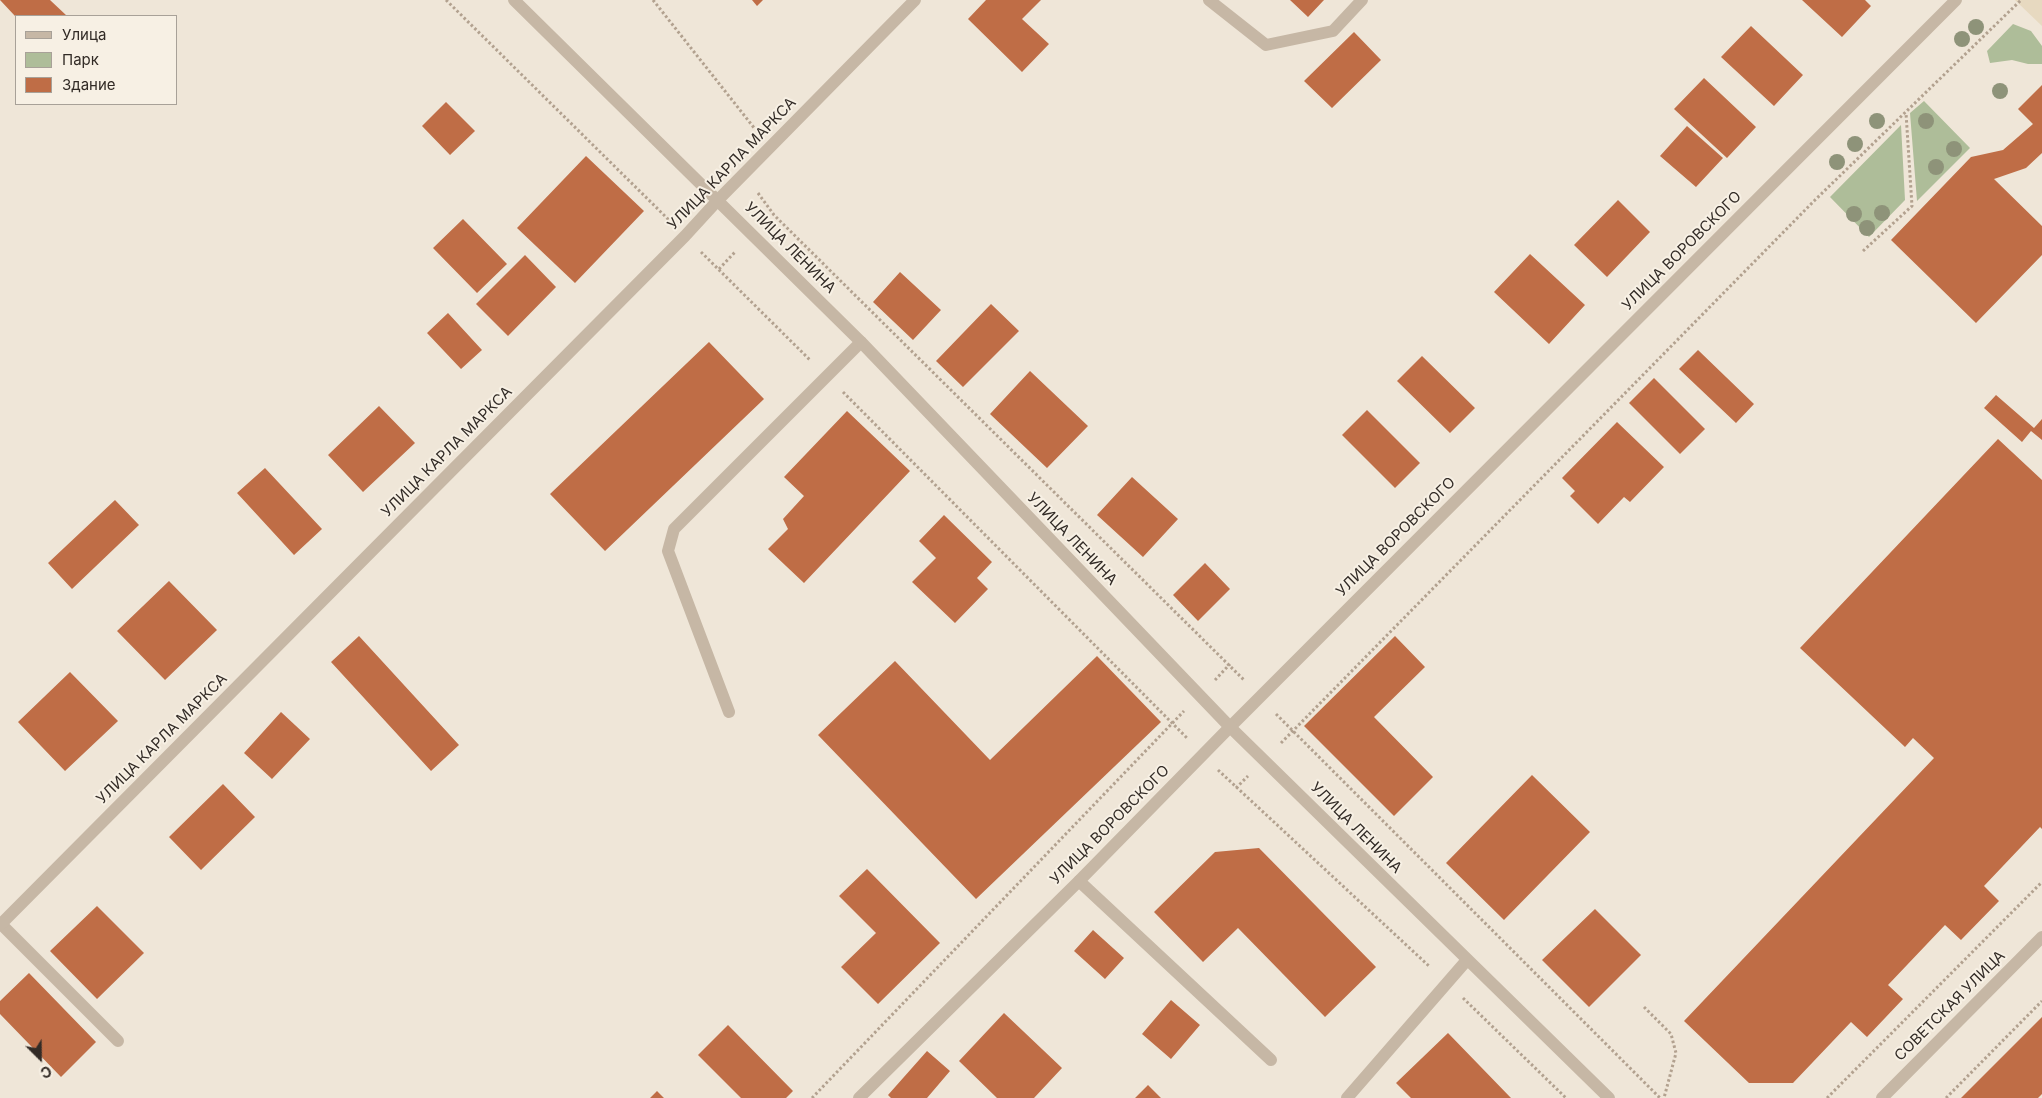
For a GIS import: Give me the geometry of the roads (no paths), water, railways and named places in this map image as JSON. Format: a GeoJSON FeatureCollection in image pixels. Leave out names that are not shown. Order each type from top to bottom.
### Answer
{"type":"FeatureCollection","features":[{"type":"Feature","properties":{"kind":"street","name":"УЛИЦА ЛЕНИНА"},"geometry":{"type":"LineString","coordinates":[[514,0],[861,342],[1230,727],[1609,1098]]}},
{"type":"Feature","properties":{"kind":"street","name":"УЛИЦА КАРЛА МАРКСА"},"geometry":{"type":"LineString","coordinates":[[0,924],[685,236],[718,200],[916,0]]}},
{"type":"Feature","properties":{"kind":"street"},"geometry":{"type":"LineString","coordinates":[[1209,0],[1266,46],[1333,32],[1362,0]]}},
{"type":"Feature","properties":{"kind":"street","name":"УЛИЦА ВОРОВСКОГО"},"geometry":{"type":"LineString","coordinates":[[859,1098],[1079,881],[1202,755],[1956,0]]}},
{"type":"Feature","properties":{"kind":"street"},"geometry":{"type":"LineString","coordinates":[[729,712],[668,551],[674,529],[861,342]]}},
{"type":"Feature","properties":{"kind":"street"},"geometry":{"type":"LineString","coordinates":[[1079,881],[1271,1060]]}},
{"type":"Feature","properties":{"kind":"street"},"geometry":{"type":"LineString","coordinates":[[0,924],[118,1041]]}},
{"type":"Feature","properties":{"kind":"street","name":"СОВЕТСКАЯ УЛИЦА"},"geometry":{"type":"LineString","coordinates":[[1882,1098],[2042,937]]}},
{"type":"Feature","properties":{"kind":"street"},"geometry":{"type":"LineString","coordinates":[[1347,1098],[1449,984],[1467,960]]}}]}
